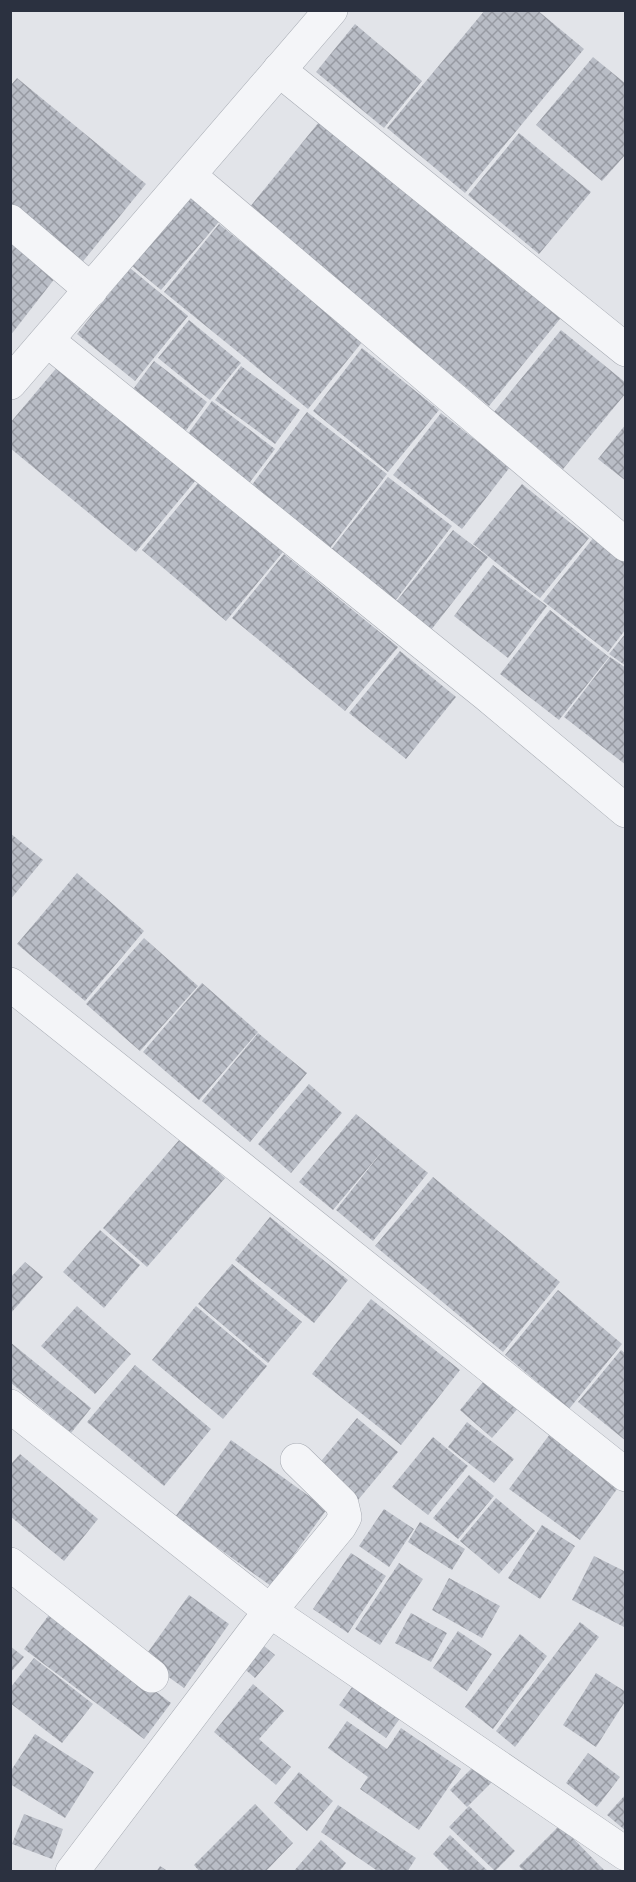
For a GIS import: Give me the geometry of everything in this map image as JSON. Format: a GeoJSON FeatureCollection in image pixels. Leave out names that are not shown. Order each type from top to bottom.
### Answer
{"type":"FeatureCollection","features":[{"type":"Feature","properties":{"kind":"street"},"geometry":{"type":"LineString","coordinates":[[10,383],[331,10]]}},
{"type":"Feature","properties":{"kind":"street"},"geometry":{"type":"LineString","coordinates":[[279,70],[626,350]]}},
{"type":"Feature","properties":{"kind":"street"},"geometry":{"type":"LineString","coordinates":[[189,176],[626,545]]}},
{"type":"Feature","properties":{"kind":"street"},"geometry":{"type":"LineString","coordinates":[[10,221],[91,290]]}},
{"type":"Feature","properties":{"kind":"street"},"geometry":{"type":"LineString","coordinates":[[48,341],[487,695],[626,811]]}},
{"type":"Feature","properties":{"kind":"street"},"geometry":{"type":"LineString","coordinates":[[10,984],[626,1475]]}},
{"type":"Feature","properties":{"kind":"street"},"geometry":{"type":"LineString","coordinates":[[13,1414],[270,1611],[626,1854]]}},
{"type":"Feature","properties":{"kind":"street"},"geometry":{"type":"LineString","coordinates":[[72,1872],[270,1611],[336,1533],[345,1517],[342,1504],[297,1460]]}},
{"type":"Feature","properties":{"kind":"street"},"geometry":{"type":"LineString","coordinates":[[10,1564],[152,1676]]}},
{"type":"Feature","properties":{"kind":"building"},"geometry":{"type":"Polygon","coordinates":[[[485,10],[537,10],[584,49],[465,193],[387,128],[485,10]]]}},
{"type":"Feature","properties":{"kind":"building"},"geometry":{"type":"Polygon","coordinates":[[[355,24],[422,81],[384,128],[316,72],[355,24]]]}},
{"type":"Feature","properties":{"kind":"building"},"geometry":{"type":"Polygon","coordinates":[[[593,57],[626,84],[626,154],[602,181],[536,125],[593,57]]]}},
{"type":"Feature","properties":{"kind":"building"},"geometry":{"type":"Polygon","coordinates":[[[17,78],[146,184],[80,265],[10,207],[10,86],[17,78]]]}},
{"type":"Feature","properties":{"kind":"building"},"geometry":{"type":"Polygon","coordinates":[[[324,116],[564,314],[489,406],[249,208],[324,116]]]}},
{"type":"Feature","properties":{"kind":"building"},"geometry":{"type":"Polygon","coordinates":[[[519,133],[591,192],[539,254],[468,195],[519,133]]]}},
{"type":"Feature","properties":{"kind":"building"},"geometry":{"type":"Polygon","coordinates":[[[193,191],[223,217],[161,290],[132,266],[193,191]]]}},
{"type":"Feature","properties":{"kind":"building"},"geometry":{"type":"Polygon","coordinates":[[[219,224],[363,341],[308,409],[164,292],[219,224]]]}},
{"type":"Feature","properties":{"kind":"building"},"geometry":{"type":"Polygon","coordinates":[[[10,235],[59,273],[10,336],[10,235]]]}},
{"type":"Feature","properties":{"kind":"building"},"geometry":{"type":"Polygon","coordinates":[[[130,268],[188,316],[135,381],[77,334],[130,268]]]}},
{"type":"Feature","properties":{"kind":"building"},"geometry":{"type":"Polygon","coordinates":[[[189,320],[241,363],[210,400],[158,358],[189,320]]]}},
{"type":"Feature","properties":{"kind":"building"},"geometry":{"type":"Polygon","coordinates":[[[561,330],[626,383],[626,393],[563,469],[494,412],[561,330]]]}},
{"type":"Feature","properties":{"kind":"building"},"geometry":{"type":"Polygon","coordinates":[[[362,348],[439,410],[388,472],[313,411],[362,348]]]}},
{"type":"Feature","properties":{"kind":"building"},"geometry":{"type":"Polygon","coordinates":[[[154,361],[207,402],[182,436],[128,396],[154,361]]]}},
{"type":"Feature","properties":{"kind":"building"},"geometry":{"type":"Polygon","coordinates":[[[59,365],[196,480],[136,552],[10,448],[10,423],[59,365]]]}},
{"type":"Feature","properties":{"kind":"building"},"geometry":{"type":"Polygon","coordinates":[[[241,366],[300,410],[275,444],[215,400],[241,366]]]}},
{"type":"Feature","properties":{"kind":"building"},"geometry":{"type":"Polygon","coordinates":[[[212,401],[275,449],[247,486],[184,439],[212,401]]]}},
{"type":"Feature","properties":{"kind":"building"},"geometry":{"type":"Polygon","coordinates":[[[307,412],[387,474],[327,552],[248,490],[307,412]]]}},
{"type":"Feature","properties":{"kind":"building"},"geometry":{"type":"Polygon","coordinates":[[[441,413],[510,467],[462,529],[393,475],[441,413]]]}},
{"type":"Feature","properties":{"kind":"building"},"geometry":{"type":"Polygon","coordinates":[[[626,424],[626,481],[598,459],[626,424]]]}},
{"type":"Feature","properties":{"kind":"building"},"geometry":{"type":"Polygon","coordinates":[[[388,477],[452,526],[395,601],[330,551],[388,477]]]}},
{"type":"Feature","properties":{"kind":"building"},"geometry":{"type":"Polygon","coordinates":[[[199,482],[283,552],[226,621],[142,550],[199,482]]]}},
{"type":"Feature","properties":{"kind":"building"},"geometry":{"type":"Polygon","coordinates":[[[522,484],[589,538],[540,598],[473,544],[522,484]]]}},
{"type":"Feature","properties":{"kind":"building"},"geometry":{"type":"Polygon","coordinates":[[[453,530],[488,557],[431,630],[396,602],[453,530]]]}},
{"type":"Feature","properties":{"kind":"building"},"geometry":{"type":"Polygon","coordinates":[[[594,537],[626,562],[626,629],[608,652],[543,601],[594,537]]]}},
{"type":"Feature","properties":{"kind":"building"},"geometry":{"type":"Polygon","coordinates":[[[284,554],[398,647],[345,711],[232,618],[284,554]]]}},
{"type":"Feature","properties":{"kind":"building"},"geometry":{"type":"Polygon","coordinates":[[[493,565],[547,606],[508,658],[454,616],[493,565]]]}},
{"type":"Feature","properties":{"kind":"building"},"geometry":{"type":"Polygon","coordinates":[[[550,610],[609,657],[559,720],[500,674],[550,610]]]}},
{"type":"Feature","properties":{"kind":"building"},"geometry":{"type":"Polygon","coordinates":[[[626,633],[626,666],[609,654],[626,633]]]}},
{"type":"Feature","properties":{"kind":"building"},"geometry":{"type":"Polygon","coordinates":[[[400,651],[456,697],[406,759],[349,713],[400,651]]]}},
{"type":"Feature","properties":{"kind":"building"},"geometry":{"type":"Polygon","coordinates":[[[610,657],[626,668],[626,765],[564,717],[610,657]]]}},
{"type":"Feature","properties":{"kind":"building"},"geometry":{"type":"Polygon","coordinates":[[[10,833],[43,860],[10,900],[10,833]]]}},
{"type":"Feature","properties":{"kind":"building"},"geometry":{"type":"Polygon","coordinates":[[[77,873],[144,931],[85,1001],[17,944],[77,873]]]}},
{"type":"Feature","properties":{"kind":"building"},"geometry":{"type":"Polygon","coordinates":[[[144,938],[198,986],[140,1051],[86,1004],[144,938]]]}},
{"type":"Feature","properties":{"kind":"building"},"geometry":{"type":"Polygon","coordinates":[[[202,983],[258,1032],[199,1100],[143,1052],[202,983]]]}},
{"type":"Feature","properties":{"kind":"building"},"geometry":{"type":"Polygon","coordinates":[[[258,1033],[307,1073],[250,1142],[202,1101],[258,1033]]]}},
{"type":"Feature","properties":{"kind":"building"},"geometry":{"type":"Polygon","coordinates":[[[309,1084],[342,1113],[291,1173],[258,1144],[309,1084]]]}},
{"type":"Feature","properties":{"kind":"building"},"geometry":{"type":"Polygon","coordinates":[[[356,1114],[428,1173],[373,1241],[336,1210],[384,1149],[333,1210],[299,1182],[356,1114]]]}},
{"type":"Feature","properties":{"kind":"building"},"geometry":{"type":"Polygon","coordinates":[[[180,1139],[225,1178],[147,1267],[103,1228],[180,1139]]]}},
{"type":"Feature","properties":{"kind":"building"},"geometry":{"type":"Polygon","coordinates":[[[433,1177],[560,1282],[503,1352],[375,1246],[433,1177]]]}},
{"type":"Feature","properties":{"kind":"building"},"geometry":{"type":"Polygon","coordinates":[[[270,1217],[348,1280],[314,1323],[235,1260],[270,1217]]]}},
{"type":"Feature","properties":{"kind":"building"},"geometry":{"type":"Polygon","coordinates":[[[100,1230],[140,1265],[104,1308],[63,1272],[100,1230]]]}},
{"type":"Feature","properties":{"kind":"building"},"geometry":{"type":"Polygon","coordinates":[[[25,1262],[43,1277],[10,1314],[10,1278],[25,1262]]]}},
{"type":"Feature","properties":{"kind":"building"},"geometry":{"type":"Polygon","coordinates":[[[232,1264],[302,1322],[268,1363],[198,1304],[232,1264]]]}},
{"type":"Feature","properties":{"kind":"building"},"geometry":{"type":"Polygon","coordinates":[[[558,1290],[622,1344],[569,1409],[505,1355],[558,1290]]]}},
{"type":"Feature","properties":{"kind":"building"},"geometry":{"type":"Polygon","coordinates":[[[371,1299],[460,1370],[401,1445],[312,1374],[371,1299]]]}},
{"type":"Feature","properties":{"kind":"building"},"geometry":{"type":"Polygon","coordinates":[[[77,1306],[131,1354],[95,1394],[41,1346],[77,1306]]]}},
{"type":"Feature","properties":{"kind":"building"},"geometry":{"type":"Polygon","coordinates":[[[196,1306],[267,1366],[223,1419],[152,1360],[196,1306]]]}},
{"type":"Feature","properties":{"kind":"building"},"geometry":{"type":"Polygon","coordinates":[[[10,1342],[91,1408],[71,1433],[10,1382],[10,1342]]]}},
{"type":"Feature","properties":{"kind":"building"},"geometry":{"type":"Polygon","coordinates":[[[621,1350],[626,1354],[626,1441],[578,1402],[621,1350]]]}},
{"type":"Feature","properties":{"kind":"building"},"geometry":{"type":"Polygon","coordinates":[[[135,1365],[211,1429],[164,1486],[87,1422],[135,1365]]]}},
{"type":"Feature","properties":{"kind":"building"},"geometry":{"type":"Polygon","coordinates":[[[488,1376],[521,1405],[492,1438],[460,1410],[488,1376]]]}},
{"type":"Feature","properties":{"kind":"building"},"geometry":{"type":"Polygon","coordinates":[[[357,1418],[398,1452],[358,1500],[317,1466],[357,1418]]]}},
{"type":"Feature","properties":{"kind":"building"},"geometry":{"type":"Polygon","coordinates":[[[467,1422],[514,1459],[494,1483],[448,1447],[467,1422]]]}},
{"type":"Feature","properties":{"kind":"building"},"geometry":{"type":"Polygon","coordinates":[[[550,1434],[620,1485],[580,1540],[509,1489],[550,1434]]]}},
{"type":"Feature","properties":{"kind":"building"},"geometry":{"type":"Polygon","coordinates":[[[433,1437],[468,1466],[428,1515],[392,1487],[433,1437]]]}},
{"type":"Feature","properties":{"kind":"building"},"geometry":{"type":"Polygon","coordinates":[[[231,1440],[327,1509],[271,1586],[175,1517],[231,1440]]]}},
{"type":"Feature","properties":{"kind":"building"},"geometry":{"type":"Polygon","coordinates":[[[20,1454],[98,1519],[64,1561],[10,1516],[10,1465],[20,1454]]]}},
{"type":"Feature","properties":{"kind":"building"},"geometry":{"type":"Polygon","coordinates":[[[469,1475],[494,1496],[458,1539],[433,1518],[469,1475]]]}},
{"type":"Feature","properties":{"kind":"building"},"geometry":{"type":"Polygon","coordinates":[[[496,1498],[535,1531],[499,1574],[460,1541],[496,1498]]]}},
{"type":"Feature","properties":{"kind":"building"},"geometry":{"type":"Polygon","coordinates":[[[384,1509],[414,1529],[389,1567],[359,1546],[384,1509]]]}},
{"type":"Feature","properties":{"kind":"building"},"geometry":{"type":"Polygon","coordinates":[[[420,1522],[465,1549],[452,1570],[408,1542],[420,1522]]]}},
{"type":"Feature","properties":{"kind":"building"},"geometry":{"type":"Polygon","coordinates":[[[542,1525],[575,1546],[540,1599],[508,1578],[542,1525]]]}},
{"type":"Feature","properties":{"kind":"building"},"geometry":{"type":"Polygon","coordinates":[[[351,1553],[386,1576],[348,1633],[313,1609],[351,1553]]]}},
{"type":"Feature","properties":{"kind":"building"},"geometry":{"type":"Polygon","coordinates":[[[594,1556],[626,1572],[624,1627],[572,1600],[594,1556]]]}},
{"type":"Feature","properties":{"kind":"building"},"geometry":{"type":"Polygon","coordinates":[[[399,1563],[423,1579],[380,1645],[355,1629],[399,1563]]]}},
{"type":"Feature","properties":{"kind":"building"},"geometry":{"type":"Polygon","coordinates":[[[449,1578],[500,1606],[482,1638],[432,1610],[449,1578]]]}},
{"type":"Feature","properties":{"kind":"building"},"geometry":{"type":"Polygon","coordinates":[[[189,1595],[229,1624],[184,1688],[143,1659],[189,1595]]]}},
{"type":"Feature","properties":{"kind":"building"},"geometry":{"type":"Polygon","coordinates":[[[51,1612],[171,1703],[144,1739],[24,1649],[51,1612]]]}},
{"type":"Feature","properties":{"kind":"building"},"geometry":{"type":"Polygon","coordinates":[[[411,1613],[447,1633],[431,1662],[395,1643],[411,1613]]]}},
{"type":"Feature","properties":{"kind":"building"},"geometry":{"type":"Polygon","coordinates":[[[580,1622],[599,1637],[515,1747],[496,1731],[580,1622]]]}},
{"type":"Feature","properties":{"kind":"building"},"geometry":{"type":"Polygon","coordinates":[[[458,1631],[492,1654],[467,1691],[433,1668],[458,1631]]]}},
{"type":"Feature","properties":{"kind":"building"},"geometry":{"type":"Polygon","coordinates":[[[520,1634],[547,1656],[493,1729],[465,1707],[520,1634]]]}},
{"type":"Feature","properties":{"kind":"building"},"geometry":{"type":"Polygon","coordinates":[[[258,1641],[275,1655],[255,1678],[239,1664],[258,1641]]]}},
{"type":"Feature","properties":{"kind":"building"},"geometry":{"type":"Polygon","coordinates":[[[10,1646],[24,1657],[10,1673],[10,1646]]]}},
{"type":"Feature","properties":{"kind":"building"},"geometry":{"type":"Polygon","coordinates":[[[34,1658],[93,1704],[62,1743],[10,1703],[10,1688],[34,1658]]]}},
{"type":"Feature","properties":{"kind":"building"},"geometry":{"type":"Polygon","coordinates":[[[596,1673],[626,1692],[626,1700],[596,1747],[563,1725],[596,1673]]]}},
{"type":"Feature","properties":{"kind":"building"},"geometry":{"type":"Polygon","coordinates":[[[355,1683],[401,1717],[386,1738],[339,1705],[355,1683]]]}},
{"type":"Feature","properties":{"kind":"building"},"geometry":{"type":"Polygon","coordinates":[[[253,1684],[284,1711],[259,1739],[291,1767],[276,1785],[214,1732],[253,1684]]]}},
{"type":"Feature","properties":{"kind":"building"},"geometry":{"type":"Polygon","coordinates":[[[347,1721],[387,1749],[401,1728],[461,1769],[419,1830],[360,1789],[368,1777],[328,1748],[347,1721]]]}},
{"type":"Feature","properties":{"kind":"building"},"geometry":{"type":"Polygon","coordinates":[[[35,1734],[94,1772],[65,1818],[10,1784],[10,1772],[35,1734]]]}},
{"type":"Feature","properties":{"kind":"building"},"geometry":{"type":"Polygon","coordinates":[[[588,1753],[620,1777],[597,1807],[566,1783],[588,1753]]]}},
{"type":"Feature","properties":{"kind":"building"},"geometry":{"type":"Polygon","coordinates":[[[478,1762],[494,1780],[467,1807],[450,1790],[478,1762]]]}},
{"type":"Feature","properties":{"kind":"building"},"geometry":{"type":"Polygon","coordinates":[[[299,1772],[333,1801],[307,1831],[274,1803],[299,1772]]]}},
{"type":"Feature","properties":{"kind":"building"},"geometry":{"type":"Polygon","coordinates":[[[626,1794],[626,1831],[607,1815],[626,1794]]]}},
{"type":"Feature","properties":{"kind":"building"},"geometry":{"type":"Polygon","coordinates":[[[255,1804],[293,1843],[265,1872],[200,1872],[194,1865],[255,1804]]]}},
{"type":"Feature","properties":{"kind":"building"},"geometry":{"type":"Polygon","coordinates":[[[338,1805],[416,1858],[407,1872],[379,1872],[321,1832],[338,1805]]]}},
{"type":"Feature","properties":{"kind":"building"},"geometry":{"type":"Polygon","coordinates":[[[469,1806],[515,1851],[495,1871],[449,1827],[469,1806]]]}},
{"type":"Feature","properties":{"kind":"building"},"geometry":{"type":"Polygon","coordinates":[[[24,1814],[63,1829],[52,1859],[12,1844],[24,1814]]]}},
{"type":"Feature","properties":{"kind":"building"},"geometry":{"type":"Polygon","coordinates":[[[560,1825],[606,1872],[525,1872],[519,1866],[560,1825]]]}},
{"type":"Feature","properties":{"kind":"building"},"geometry":{"type":"Polygon","coordinates":[[[450,1835],[489,1872],[451,1872],[433,1854],[450,1835]]]}},
{"type":"Feature","properties":{"kind":"building"},"geometry":{"type":"Polygon","coordinates":[[[321,1840],[346,1863],[339,1872],[293,1872],[321,1840]]]}},
{"type":"Feature","properties":{"kind":"building"},"geometry":{"type":"Polygon","coordinates":[[[160,1866],[169,1872],[156,1872],[160,1866]]]}}]}
